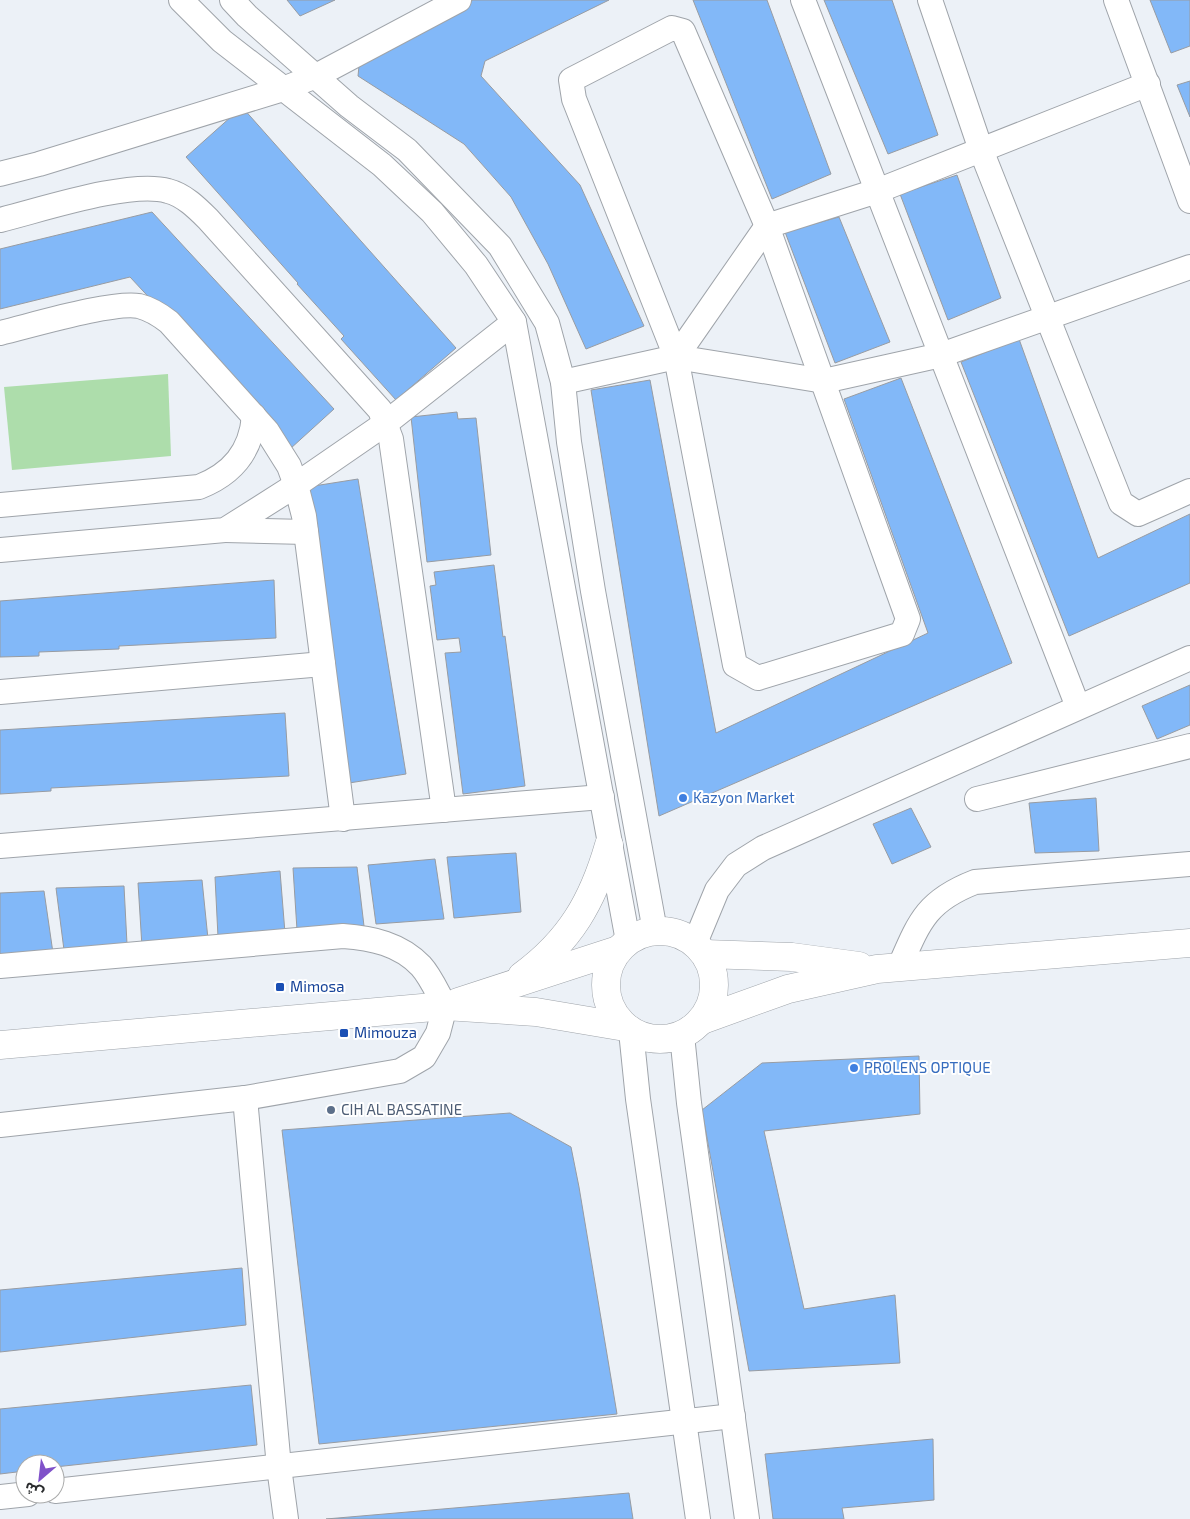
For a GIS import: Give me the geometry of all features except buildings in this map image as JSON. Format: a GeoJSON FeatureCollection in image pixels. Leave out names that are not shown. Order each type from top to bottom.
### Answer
{"type":"FeatureCollection","features":[{"type":"Feature","properties":{"kind":"main road"},"geometry":{"type":"LineString","coordinates":[[512,983],[540,962],[565,938],[584,909],[600,878],[610,845]]}},
{"type":"Feature","properties":{"kind":"main road"},"geometry":{"type":"LineString","coordinates":[[445,1006],[512,983],[544,975],[623,945],[641,934],[655,931],[669,931],[683,936],[700,948],[888,968]]}},
{"type":"Feature","properties":{"kind":"main road"},"geometry":{"type":"LineString","coordinates":[[0,1045],[445,1006],[536,1012],[628,1029],[651,1039],[665,1040],[788,989],[888,968],[1190,943]]}},
{"type":"Feature","properties":{"kind":"main road"},"geometry":{"type":"LineString","coordinates":[[623,945],[610,962],[606,990],[609,1004],[628,1029]]}},
{"type":"Feature","properties":{"kind":"main road"},"geometry":{"type":"LineString","coordinates":[[692,1028],[710,1008],[714,994],[715,980],[700,948]]}},
{"type":"Feature","properties":{"kind":"street"},"geometry":{"type":"LineString","coordinates":[[181,0],[222,41],[382,164],[432,212],[476,265],[514,322],[602,798],[623,945]]}},
{"type":"Feature","properties":{"kind":"street"},"geometry":{"type":"LineString","coordinates":[[232,0],[247,16],[349,106],[407,150],[500,246],[547,323],[563,382],[570,442],[593,592],[655,931]]}},
{"type":"Feature","properties":{"kind":"street"},"geometry":{"type":"LineString","coordinates":[[0,174],[39,164],[283,89],[316,76],[459,0]]}},
{"type":"Feature","properties":{"kind":"street"},"geometry":{"type":"LineString","coordinates":[[803,0],[1078,707]]}},
{"type":"Feature","properties":{"kind":"street"},"geometry":{"type":"LineString","coordinates":[[930,0],[981,150],[1121,503],[1138,514],[1190,492]]}},
{"type":"Feature","properties":{"kind":"street"},"geometry":{"type":"LineString","coordinates":[[1116,0],[1190,201]]}},
{"type":"Feature","properties":{"kind":"street"},"geometry":{"type":"LineString","coordinates":[[672,28],[683,31],[767,226],[908,619],[902,634],[758,678],[735,665],[676,357],[574,98],[572,80],[672,28]]}},
{"type":"Feature","properties":{"kind":"street"},"geometry":{"type":"LineString","coordinates":[[676,357],[767,226],[877,191],[1148,84]]}},
{"type":"Feature","properties":{"kind":"street"},"geometry":{"type":"LineString","coordinates":[[0,220],[120,191],[144,187],[169,191],[190,202],[371,400],[386,423],[391,439],[444,810]]}},
{"type":"Feature","properties":{"kind":"street"},"geometry":{"type":"LineString","coordinates":[[563,382],[676,357],[824,381],[941,355],[1190,267]]}},
{"type":"Feature","properties":{"kind":"street"},"geometry":{"type":"LineString","coordinates":[[0,333],[112,307],[138,306],[150,309],[169,322],[254,416],[279,448],[296,486],[306,532],[343,818]]}},
{"type":"Feature","properties":{"kind":"street"},"geometry":{"type":"LineString","coordinates":[[225,530],[296,486],[386,423],[514,322]]}},
{"type":"Feature","properties":{"kind":"street"},"geometry":{"type":"LineString","coordinates":[[0,505],[198,487],[228,473],[239,461],[248,447],[253,432],[254,416]]}},
{"type":"Feature","properties":{"kind":"street"},"geometry":{"type":"LineString","coordinates":[[0,550],[225,530],[306,532]]}},
{"type":"Feature","properties":{"kind":"street"},"geometry":{"type":"LineString","coordinates":[[700,948],[717,890],[736,865],[763,848],[1190,658]]}},
{"type":"Feature","properties":{"kind":"street"},"geometry":{"type":"LineString","coordinates":[[0,692],[323,664]]}},
{"type":"Feature","properties":{"kind":"street"},"geometry":{"type":"LineString","coordinates":[[976,799],[1190,746]]}},
{"type":"Feature","properties":{"kind":"street"},"geometry":{"type":"LineString","coordinates":[[0,846],[602,798]]}},
{"type":"Feature","properties":{"kind":"street"},"geometry":{"type":"LineString","coordinates":[[888,968],[932,906],[952,891],[975,882],[1190,864]]}},
{"type":"Feature","properties":{"kind":"street"},"geometry":{"type":"LineString","coordinates":[[0,966],[343,936],[372,938],[399,949],[421,967],[445,1006],[438,1033],[424,1057],[400,1071],[245,1098],[0,1125]]}},
{"type":"Feature","properties":{"kind":"street"},"geometry":{"type":"LineString","coordinates":[[692,1028],[689,1103],[747,1519]]}},
{"type":"Feature","properties":{"kind":"street"},"geometry":{"type":"LineString","coordinates":[[628,1029],[698,1519]]}},
{"type":"Feature","properties":{"kind":"street"},"geometry":{"type":"LineString","coordinates":[[245,1098],[279,1466],[286,1519]]}},
{"type":"Feature","properties":{"kind":"street"},"geometry":{"type":"LineString","coordinates":[[65,1490],[733,1416]]}},
{"type":"Feature","properties":{"kind":"street"},"geometry":{"type":"LineString","coordinates":[[0,1497],[15,1495]]}},
{"type":"Feature","properties":{"kind":"green space"},"geometry":{"type":"Polygon","coordinates":[[[168,374],[171,456],[12,470],[4,387],[168,374]]]}},
{"type":"Feature","properties":{"kind":"place","name":"Kazyon Market"},"geometry":{"type":"Point","coordinates":[683,798]}},
{"type":"Feature","properties":{"kind":"place","name":"Mimosa"},"geometry":{"type":"Point","coordinates":[280,987]}},
{"type":"Feature","properties":{"kind":"place","name":"Mimouza"},"geometry":{"type":"Point","coordinates":[344,1033]}},
{"type":"Feature","properties":{"kind":"place","name":"PROLENS OPTIQUE"},"geometry":{"type":"Point","coordinates":[854,1068]}},
{"type":"Feature","properties":{"kind":"place","name":"CIH AL BASSATINE"},"geometry":{"type":"Point","coordinates":[331,1110]}}]}
